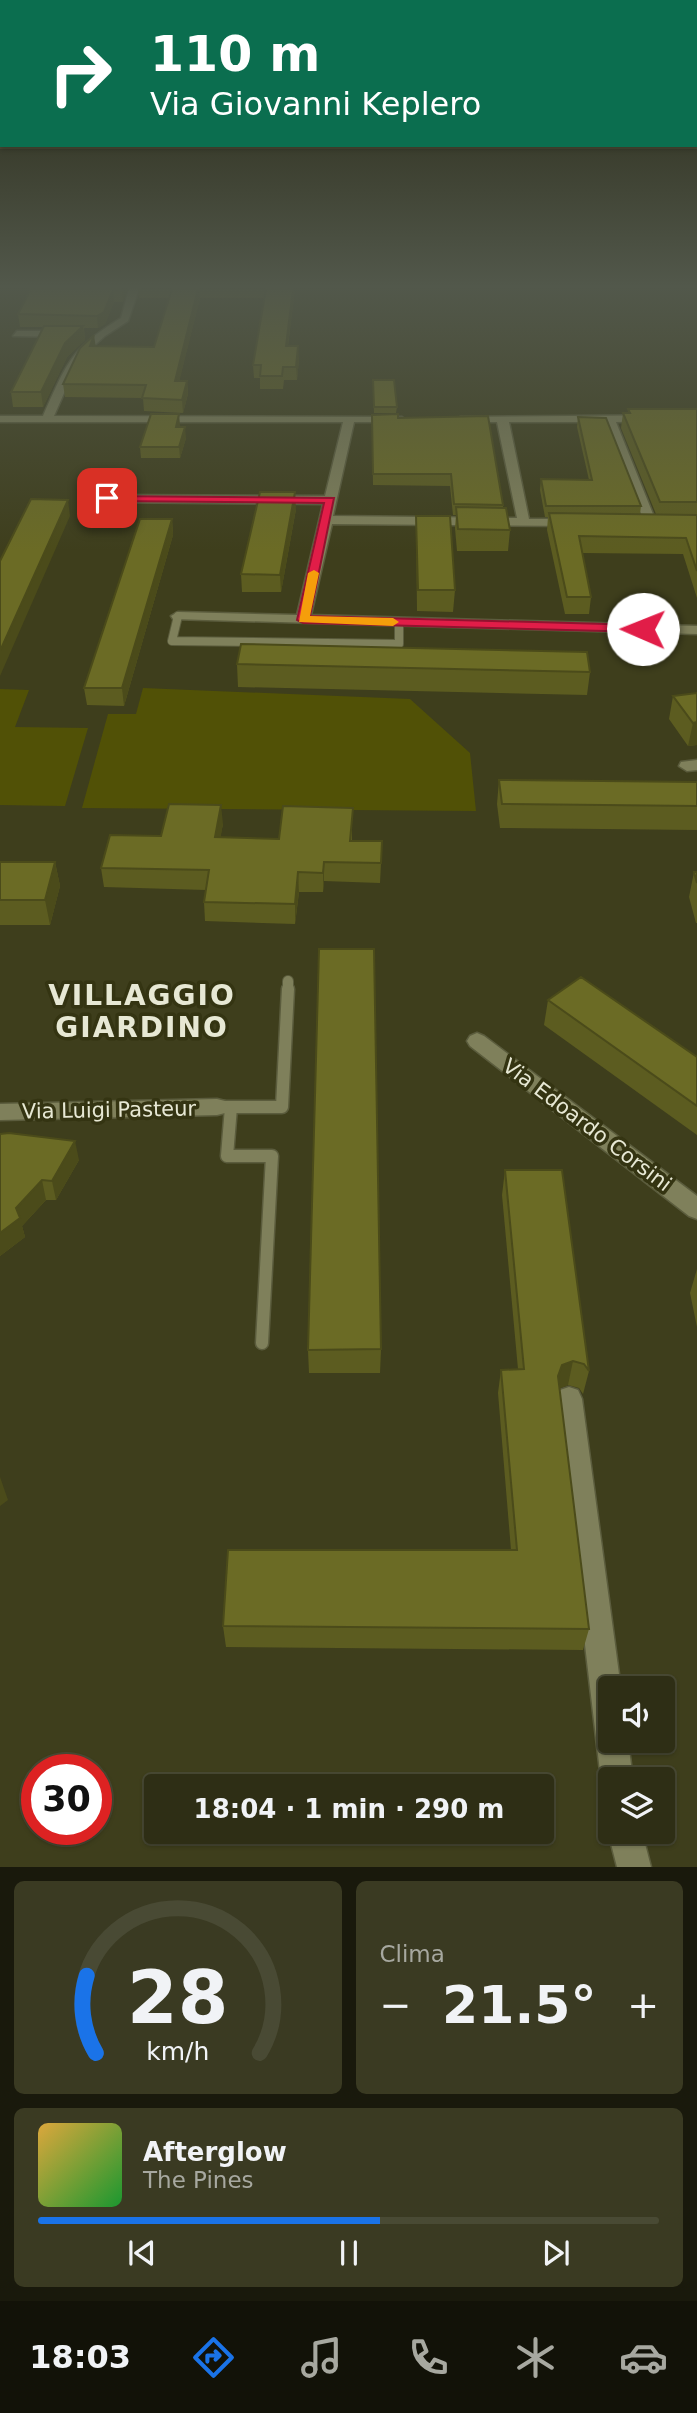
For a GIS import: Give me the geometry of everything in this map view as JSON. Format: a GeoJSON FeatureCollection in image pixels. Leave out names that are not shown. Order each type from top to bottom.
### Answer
{"type":"FeatureCollection","features":[{"type":"Feature","properties":{"kind":"street"},"geometry":{"type":"LineString","coordinates":[[47,419],[66,376]]}},
{"type":"Feature","properties":{"kind":"street"},"geometry":{"type":"LineString","coordinates":[[502,418],[524,523]]}},
{"type":"Feature","properties":{"kind":"street"},"geometry":{"type":"LineString","coordinates":[[609,418],[650,524]]}},
{"type":"Feature","properties":{"kind":"street"},"geometry":{"type":"LineString","coordinates":[[446,419],[697,418]]}},
{"type":"Feature","properties":{"kind":"street"},"geometry":{"type":"LineString","coordinates":[[0,419],[404,419]]}},
{"type":"Feature","properties":{"kind":"street"},"geometry":{"type":"LineString","coordinates":[[303,620],[349,420]]}},
{"type":"Feature","properties":{"kind":"street"},"geometry":{"type":"LineString","coordinates":[[107,498],[330,500]]}},
{"type":"Feature","properties":{"kind":"street"},"geometry":{"type":"LineString","coordinates":[[326,520],[587,524]]}},
{"type":"Feature","properties":{"kind":"street"},"geometry":{"type":"LineString","coordinates":[[178,616],[697,630]]}},
{"type":"Feature","properties":{"kind":"street","name":"Via Edoardo Corsini"},"geometry":{"type":"LineString","coordinates":[[477,1041],[697,1209]]}},
{"type":"Feature","properties":{"kind":"street","name":"Via Luigi Pasteur"},"geometry":{"type":"LineString","coordinates":[[0,1112],[224,1107]]}},
{"type":"Feature","properties":{"kind":"street"},"geometry":{"type":"LineString","coordinates":[[569,1399],[604,1676]]}},
{"type":"Feature","properties":{"kind":"street"},"geometry":{"type":"LineString","coordinates":[[628,1844],[634,1867]]}},
{"type":"Feature","properties":{"kind":"lane"},"geometry":{"type":"LineString","coordinates":[[178,616],[172,641],[399,644],[398,622]]}},
{"type":"Feature","properties":{"kind":"lane"},"geometry":{"type":"LineString","coordinates":[[262,1343],[272,1156],[227,1156],[224,1107],[282,1107],[288,981]]}},
{"type":"Feature","properties":{"kind":"shaded area"},"geometry":{"type":"Polygon","coordinates":[[[143,688],[410,699],[470,753],[476,811],[82,808],[108,714],[136,714],[143,688]]]}},
{"type":"Feature","properties":{"kind":"shaded area"},"geometry":{"type":"Polygon","coordinates":[[[0,689],[29,690],[15,727],[88,728],[65,806],[0,805],[0,689]]]}},
{"type":"Feature","properties":{"kind":"building"},"geometry":{"type":"Polygon","coordinates":[[[19,376],[49,376],[41,392],[11,392],[19,376]]]}},
{"type":"Feature","properties":{"kind":"building"},"geometry":{"type":"Polygon","coordinates":[[[67,376],[176,376],[175,381],[187,381],[182,400],[142,398],[146,385],[63,384],[67,376]]]}},
{"type":"Feature","properties":{"kind":"building"},"geometry":{"type":"Polygon","coordinates":[[[373,380],[394,380],[397,407],[374,407],[373,380]]]}},
{"type":"Feature","properties":{"kind":"building"},"geometry":{"type":"Polygon","coordinates":[[[628,409],[697,409],[697,502],[660,502],[623,413],[630,413],[628,409]]]}},
{"type":"Feature","properties":{"kind":"building"},"geometry":{"type":"Polygon","coordinates":[[[151,414],[179,414],[176,427],[185,427],[179,447],[140,447],[151,414]]]}},
{"type":"Feature","properties":{"kind":"building"},"geometry":{"type":"Polygon","coordinates":[[[398,414],[398,418],[488,416],[503,505],[454,504],[451,474],[373,474],[372,415],[398,414]]]}},
{"type":"Feature","properties":{"kind":"building"},"geometry":{"type":"Polygon","coordinates":[[[578,417],[606,418],[641,506],[546,506],[541,479],[592,480],[578,417]]]}},
{"type":"Feature","properties":{"kind":"building"},"geometry":{"type":"Polygon","coordinates":[[[260,492],[295,492],[280,575],[241,574],[260,492]]]}},
{"type":"Feature","properties":{"kind":"building"},"geometry":{"type":"Polygon","coordinates":[[[31,499],[68,500],[0,651],[0,561],[31,499]]]}},
{"type":"Feature","properties":{"kind":"building"},"geometry":{"type":"Polygon","coordinates":[[[456,507],[506,508],[510,530],[458,529],[456,507]]]}},
{"type":"Feature","properties":{"kind":"building"},"geometry":{"type":"Polygon","coordinates":[[[549,513],[697,515],[697,571],[686,538],[579,536],[591,597],[567,597],[549,513]]]}},
{"type":"Feature","properties":{"kind":"building"},"geometry":{"type":"Polygon","coordinates":[[[416,516],[450,516],[455,590],[418,590],[416,516]]]}},
{"type":"Feature","properties":{"kind":"building"},"geometry":{"type":"Polygon","coordinates":[[[140,519],[172,519],[122,688],[84,688],[140,519]]]}},
{"type":"Feature","properties":{"kind":"building"},"geometry":{"type":"Polygon","coordinates":[[[241,644],[587,652],[590,672],[237,664],[241,644]]]}},
{"type":"Feature","properties":{"kind":"building"},"geometry":{"type":"Polygon","coordinates":[[[697,693],[697,722],[693,723],[673,696],[697,693]]]}},
{"type":"Feature","properties":{"kind":"building"},"geometry":{"type":"Polygon","coordinates":[[[499,780],[697,782],[697,806],[502,804],[499,780]]]}},
{"type":"Feature","properties":{"kind":"building"},"geometry":{"type":"Polygon","coordinates":[[[169,804],[221,805],[215,837],[279,839],[283,806],[353,808],[350,841],[382,841],[381,863],[324,862],[323,873],[298,872],[295,904],[204,902],[209,870],[101,868],[110,835],[161,836],[169,804]]]}},
{"type":"Feature","properties":{"kind":"building"},"geometry":{"type":"Polygon","coordinates":[[[0,862],[55,862],[45,900],[0,900],[0,862]]]}},
{"type":"Feature","properties":{"kind":"building"},"geometry":{"type":"Polygon","coordinates":[[[319,949],[374,949],[381,1349],[308,1350],[319,949]]]}},
{"type":"Feature","properties":{"kind":"building"},"geometry":{"type":"Polygon","coordinates":[[[581,977],[697,1057],[697,1106],[548,1000],[581,977]]]}},
{"type":"Feature","properties":{"kind":"building"},"geometry":{"type":"Polygon","coordinates":[[[0,1134],[75,1141],[52,1181],[42,1180],[16,1208],[20,1218],[0,1233],[0,1134]]]}},
{"type":"Feature","properties":{"kind":"building"},"geometry":{"type":"Polygon","coordinates":[[[505,1170],[562,1170],[589,1371],[584,1364],[573,1361],[562,1365],[558,1376],[589,1629],[223,1626],[228,1550],[517,1550],[501,1370],[524,1369],[505,1170]]]}},
{"type":"Feature","properties":{"kind":"slow traffic"},"geometry":{"type":"LineString","coordinates":[[314,573],[303,620],[393,622]]}},
{"type":"Feature","properties":{"kind":"district","name":"VILLAGGIO GIARDINO"},"geometry":{"type":"Point","coordinates":[142,1011]}},
{"type":"Feature","properties":{"kind":"route"},"geometry":{"type":"LineString","coordinates":[[107,498],[330,500],[303,620],[643,629]]}}]}
